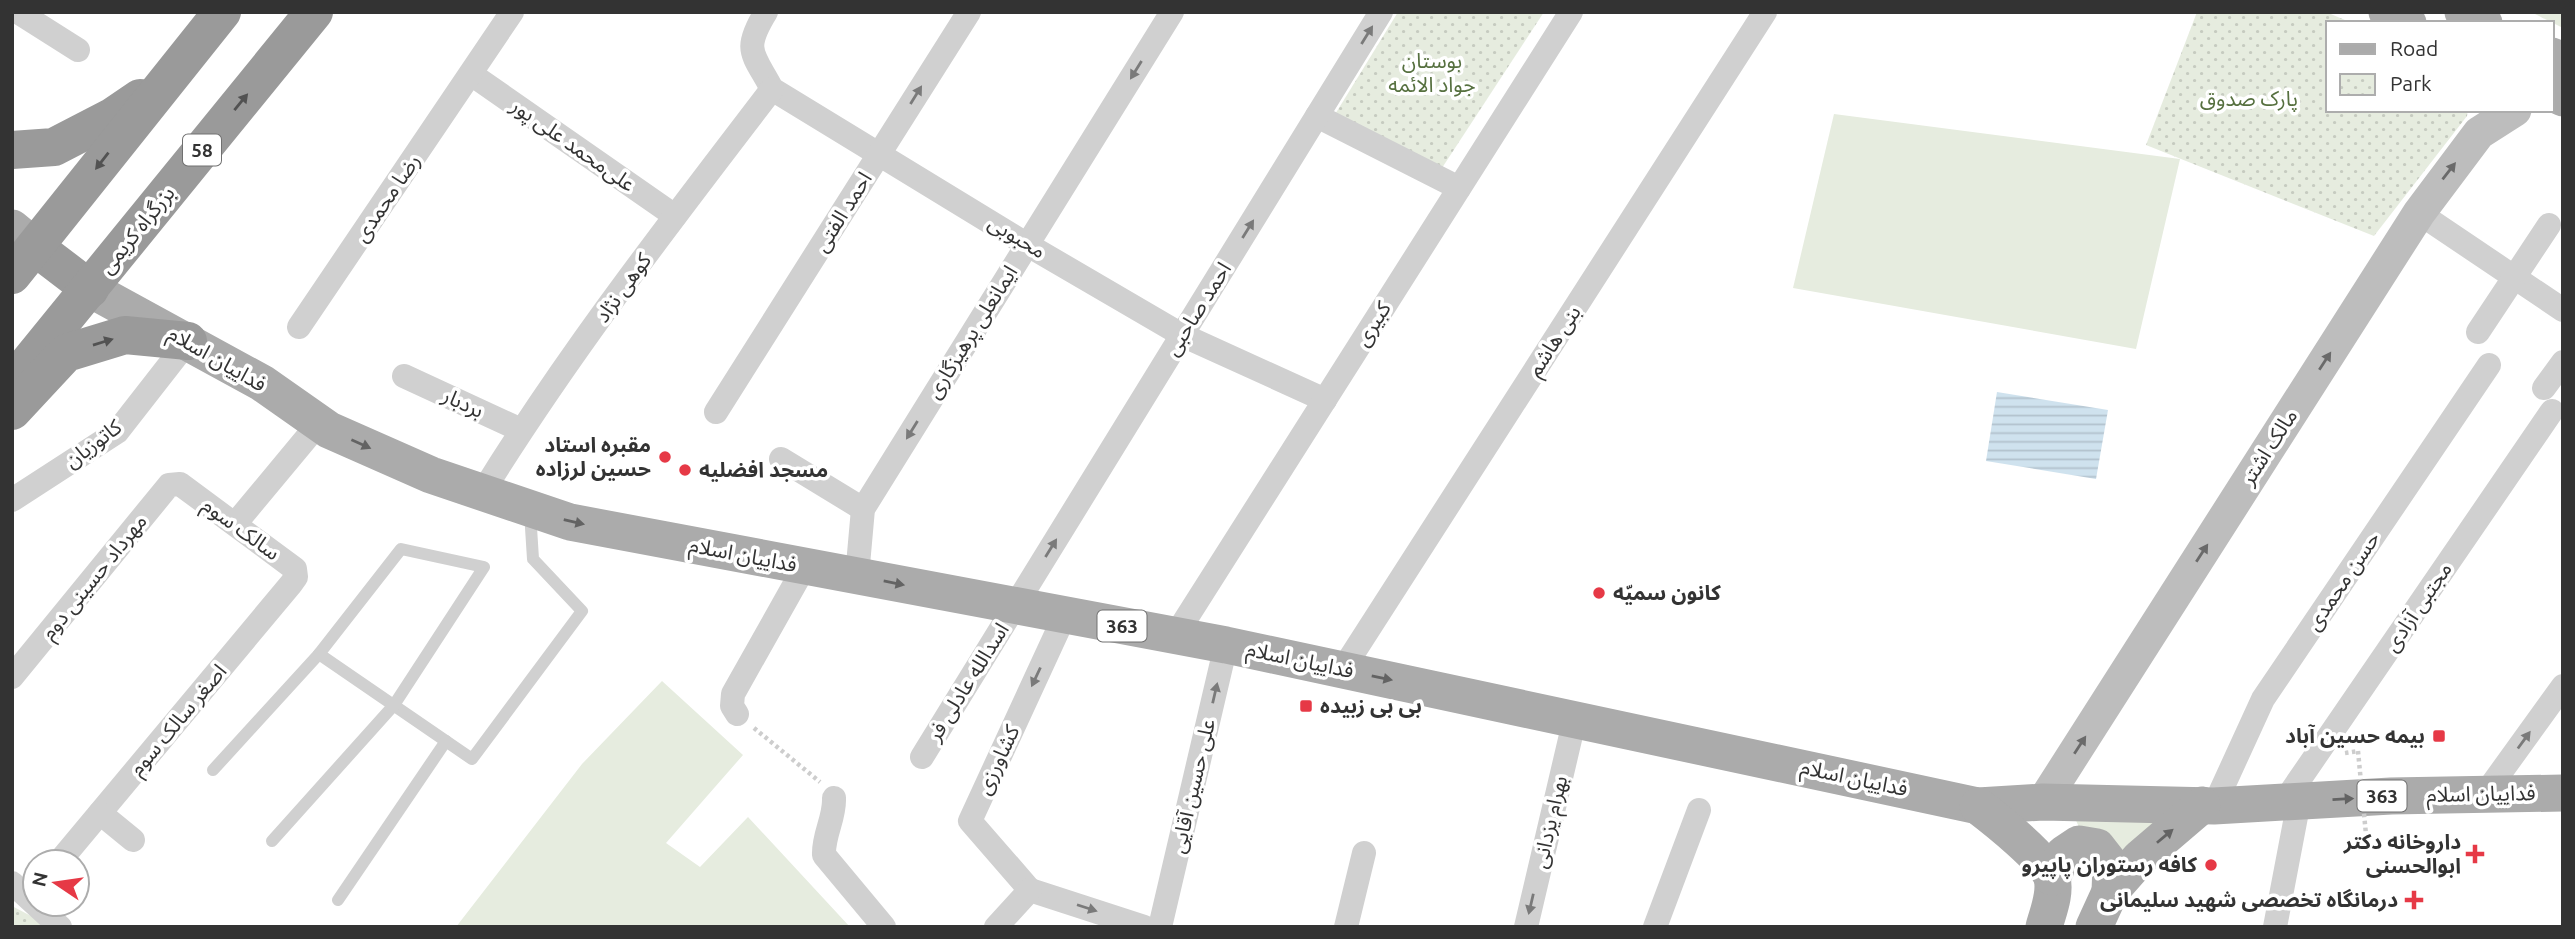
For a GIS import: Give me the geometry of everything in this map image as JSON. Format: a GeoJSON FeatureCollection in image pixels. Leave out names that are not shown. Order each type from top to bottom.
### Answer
{"type":"FeatureCollection","features":[{"type":"Feature","properties":{"kind":"highway"},"geometry":{"type":"LineString","coordinates":[[90,289],[18,246],[222,12]]}},
{"type":"Feature","properties":{"kind":"highway","name":"بزرگراه کریمی"},"geometry":{"type":"LineString","coordinates":[[12,383],[314,12]]}},
{"type":"Feature","properties":{"kind":"highway"},"geometry":{"type":"LineString","coordinates":[[12,150],[54,147],[112,117],[162,84]]}},
{"type":"Feature","properties":{"kind":"highway"},"geometry":{"type":"LineString","coordinates":[[12,411],[66,354],[125,335],[188,341]]}},
{"type":"Feature","properties":{"kind":"main road"},"geometry":{"type":"LineString","coordinates":[[2387,12],[2404,21]]}},
{"type":"Feature","properties":{"kind":"main road"},"geometry":{"type":"LineString","coordinates":[[2462,12],[2480,21]]}},
{"type":"Feature","properties":{"kind":"main road"},"geometry":{"type":"LineString","coordinates":[[2554,69],[2557,89]]}},
{"type":"Feature","properties":{"kind":"main road","name":"مالک اشتر"},"geometry":{"type":"LineString","coordinates":[[2043,802],[2419,213],[2480,133],[2512,112]]}},
{"type":"Feature","properties":{"kind":"main road","name":"فداییان اسلام"},"geometry":{"type":"LineString","coordinates":[[90,289],[262,383],[329,430],[431,475],[570,522],[1226,645],[1978,806],[2043,802],[2208,806],[2390,796],[2563,793]]}},
{"type":"Feature","properties":{"kind":"main road"},"geometry":{"type":"LineString","coordinates":[[1978,806],[2028,848],[2052,877]]}},
{"type":"Feature","properties":{"kind":"main road"},"geometry":{"type":"LineString","coordinates":[[2094,927],[2110,891],[2140,858],[2208,806]]}},
{"type":"Feature","properties":{"kind":"main road"},"geometry":{"type":"LineString","coordinates":[[2044,927],[2051,903],[2052,877],[2064,854],[2079,844],[2097,847],[2111,865],[2110,891]]}},
{"type":"Feature","properties":{"kind":"street","name":"رضا محمدی"},"geometry":{"type":"LineString","coordinates":[[299,327],[512,12]]}},
{"type":"Feature","properties":{"kind":"street","name":"احمد الفتی"},"geometry":{"type":"LineString","coordinates":[[716,412],[968,12]]}},
{"type":"Feature","properties":{"kind":"street","name":"ایمانعلی پرهیزگاری"},"geometry":{"type":"LineString","coordinates":[[863,509],[1172,12]]}},
{"type":"Feature","properties":{"kind":"street","name":"احمد صاحبی"},"geometry":{"type":"LineString","coordinates":[[1016,606],[1381,12]]}},
{"type":"Feature","properties":{"kind":"street","name":"کبیری"},"geometry":{"type":"LineString","coordinates":[[1175,636],[1571,12]]}},
{"type":"Feature","properties":{"kind":"street","name":"بنی هاشم"},"geometry":{"type":"LineString","coordinates":[[1343,670],[1765,12]]}},
{"type":"Feature","properties":{"kind":"street"},"geometry":{"type":"LineString","coordinates":[[30,15],[78,50]]}},
{"type":"Feature","properties":{"kind":"street","name":"محبوبی"},"geometry":{"type":"LineString","coordinates":[[760,22],[752,54],[772,89],[1026,244],[1182,335],[1325,400]]}},
{"type":"Feature","properties":{"kind":"street","name":"علی‌محمد علی پور"},"geometry":{"type":"LineString","coordinates":[[471,74],[675,215]]}},
{"type":"Feature","properties":{"kind":"street","name":"کوهی نژاد"},"geometry":{"type":"LineString","coordinates":[[482,493],[521,430],[675,215],[772,89]]}},
{"type":"Feature","properties":{"kind":"street"},"geometry":{"type":"LineString","coordinates":[[1317,116],[1459,188]]}},
{"type":"Feature","properties":{"kind":"street"},"geometry":{"type":"LineString","coordinates":[[2419,213],[2563,310]]}},
{"type":"Feature","properties":{"kind":"street"},"geometry":{"type":"LineString","coordinates":[[2478,332],[2549,225]]}},
{"type":"Feature","properties":{"kind":"street","name":"کاتوزیان"},"geometry":{"type":"LineString","coordinates":[[12,500],[117,432],[188,341]]}},
{"type":"Feature","properties":{"kind":"street","name":"مجتبی آزادی"},"geometry":{"type":"LineString","coordinates":[[2291,802],[2548,400],[2563,362]]}},
{"type":"Feature","properties":{"kind":"street","name":"حسن محمدی"},"geometry":{"type":"LineString","coordinates":[[2208,806],[2263,699],[2489,365]]}},
{"type":"Feature","properties":{"kind":"street","name":"بردبار"},"geometry":{"type":"LineString","coordinates":[[404,376],[521,430]]}},
{"type":"Feature","properties":{"kind":"street"},"geometry":{"type":"LineString","coordinates":[[235,524],[319,423]]}},
{"type":"Feature","properties":{"kind":"street"},"geometry":{"type":"LineString","coordinates":[[781,459],[863,509],[857,576]]}},
{"type":"Feature","properties":{"kind":"street","name":"سالک سوم"},"geometry":{"type":"LineString","coordinates":[[180,484],[295,569],[296,577]]}},
{"type":"Feature","properties":{"kind":"street","name":"مهرداد حسینی دوم"},"geometry":{"type":"LineString","coordinates":[[12,677],[169,485],[180,484]]}},
{"type":"Feature","properties":{"kind":"street"},"geometry":{"type":"LineString","coordinates":[[737,714],[732,706],[733,694],[805,566]]}},
{"type":"Feature","properties":{"kind":"street","name":"اصغر سالک سوم"},"geometry":{"type":"LineString","coordinates":[[71,848],[296,577]]}},
{"type":"Feature","properties":{"kind":"street","name":"اسدالله عادلی فر"},"geometry":{"type":"LineString","coordinates":[[922,757],[1016,606]]}},
{"type":"Feature","properties":{"kind":"street","name":"کشاورزی"},"geometry":{"type":"LineString","coordinates":[[1030,890],[970,821],[1065,615]]}},
{"type":"Feature","properties":{"kind":"street","name":"علی حسین آقایی"},"geometry":{"type":"LineString","coordinates":[[1160,927],[1226,645]]}},
{"type":"Feature","properties":{"kind":"street"},"geometry":{"type":"LineString","coordinates":[[2485,794],[2563,686]]}},
{"type":"Feature","properties":{"kind":"street","name":"بهرام یزدانی"},"geometry":{"type":"LineString","coordinates":[[1526,927],[1575,718]]}},
{"type":"Feature","properties":{"kind":"street"},"geometry":{"type":"LineString","coordinates":[[834,798],[835,811],[823,844],[824,855],[884,927]]}},
{"type":"Feature","properties":{"kind":"street"},"geometry":{"type":"LineString","coordinates":[[2275,927],[2291,802]]}},
{"type":"Feature","properties":{"kind":"street"},"geometry":{"type":"LineString","coordinates":[[1655,927],[1699,810]]}},
{"type":"Feature","properties":{"kind":"street"},"geometry":{"type":"LineString","coordinates":[[100,813],[133,840]]}},
{"type":"Feature","properties":{"kind":"street"},"geometry":{"type":"LineString","coordinates":[[1346,927],[1364,853]]}},
{"type":"Feature","properties":{"kind":"street"},"geometry":{"type":"LineString","coordinates":[[996,927],[1030,890],[1144,927]]}},
{"type":"Feature","properties":{"kind":"lane"},"geometry":{"type":"LineString","coordinates":[[318,654],[472,759],[582,611],[533,559],[530,509]]}},
{"type":"Feature","properties":{"kind":"lane"},"geometry":{"type":"LineString","coordinates":[[213,770],[318,654],[401,549],[484,567],[394,705],[272,841]]}},
{"type":"Feature","properties":{"kind":"lane"},"geometry":{"type":"LineString","coordinates":[[338,900],[446,741]]}},
{"type":"Feature","properties":{"kind":"path"},"geometry":{"type":"LineString","coordinates":[[737,714],[821,783],[834,798]]}},
{"type":"Feature","properties":{"kind":"path"},"geometry":{"type":"LineString","coordinates":[[2345,753],[2358,751],[2367,845],[2382,844]]}},
{"type":"Feature","properties":{"kind":"green space","name":"بوستان جواد الائمه"},"geometry":{"type":"Polygon","coordinates":[[[1398,12],[1544,12],[1440,171],[1334,116],[1398,12]]]}},
{"type":"Feature","properties":{"kind":"green space","name":"پارک صدوق"},"geometry":{"type":"Polygon","coordinates":[[[2197,12],[2326,12],[2347,21],[2326,21],[2326,112],[2468,112],[2374,236],[2146,145],[2197,12]]]}},
{"type":"Feature","properties":{"kind":"green space"},"geometry":{"type":"Polygon","coordinates":[[[2531,12],[2563,12],[2563,28],[2554,21],[2531,12]]]}},
{"type":"Feature","properties":{"kind":"green space"},"geometry":{"type":"Polygon","coordinates":[[[1834,114],[2180,159],[2136,349],[1793,288],[1834,114]]]}},
{"type":"Feature","properties":{"kind":"green space"},"geometry":{"type":"Polygon","coordinates":[[[662,681],[743,755],[666,843],[700,867],[748,817],[850,927],[456,927],[582,764],[662,681]]]}},
{"type":"Feature","properties":{"kind":"green space"},"geometry":{"type":"Polygon","coordinates":[[[2073,814],[2171,815],[2102,906],[2091,853],[2073,814]]]}},
{"type":"Feature","properties":{"kind":"green space"},"geometry":{"type":"Polygon","coordinates":[[[12,906],[21,911],[21,918],[35,918],[52,927],[12,927],[12,906]]]}},
{"type":"Feature","properties":{"kind":"water"},"geometry":{"type":"Polygon","coordinates":[[[1997,392],[2108,410],[2096,479],[1986,461],[1997,392]]]}},
{"type":"Feature","properties":{"kind":"place","name":"مقبره استاد حسین لرزاده"},"geometry":{"type":"Point","coordinates":[665,457]}},
{"type":"Feature","properties":{"kind":"place","name":"مسجد افضلیه"},"geometry":{"type":"Point","coordinates":[685,470]}},
{"type":"Feature","properties":{"kind":"place","name":"کانون سمیّه"},"geometry":{"type":"Point","coordinates":[1599,593]}},
{"type":"Feature","properties":{"kind":"place","name":"بی بی زبیده"},"geometry":{"type":"Point","coordinates":[1306,706]}},
{"type":"Feature","properties":{"kind":"place","name":"بیمه حسین آباد"},"geometry":{"type":"Point","coordinates":[2439,736]}},
{"type":"Feature","properties":{"kind":"place","name":"داروخانه دکتر ابوالحسنی"},"geometry":{"type":"Point","coordinates":[2475,854]}},
{"type":"Feature","properties":{"kind":"place","name":"کافه رستوران پاپیرو"},"geometry":{"type":"Point","coordinates":[2211,865]}},
{"type":"Feature","properties":{"kind":"place","name":"درمانگاه تخصصی شهید سلیمانی"},"geometry":{"type":"Point","coordinates":[2414,900]}}]}
